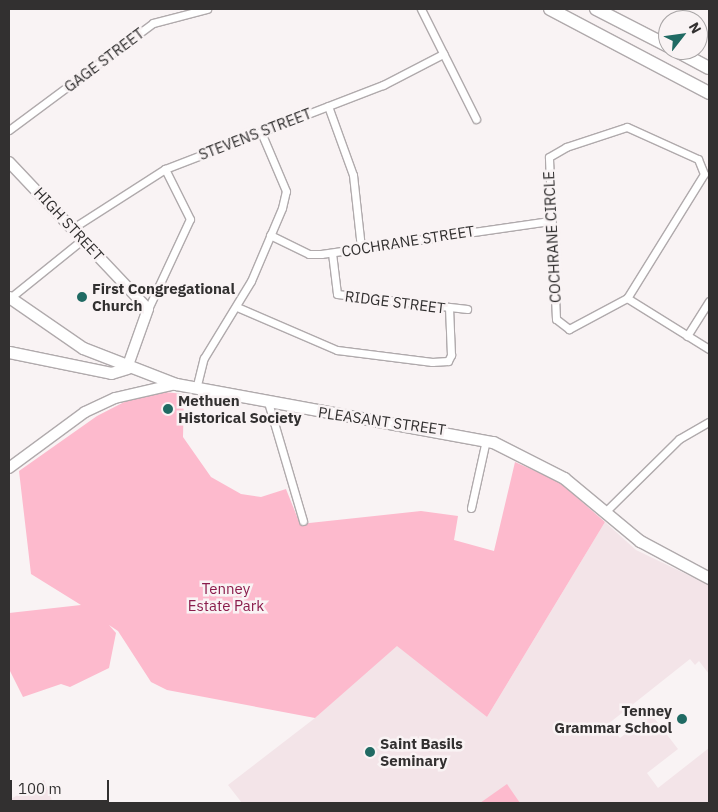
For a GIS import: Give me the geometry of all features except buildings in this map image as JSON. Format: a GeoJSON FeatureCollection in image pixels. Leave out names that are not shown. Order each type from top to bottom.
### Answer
{"type":"FeatureCollection","features":[{"type":"Feature","properties":{"kind":"highway"},"geometry":{"type":"LineString","coordinates":[[550,9],[709,93]]}},
{"type":"Feature","properties":{"kind":"highway"},"geometry":{"type":"LineString","coordinates":[[596,9],[658,41]]}},
{"type":"Feature","properties":{"kind":"highway"},"geometry":{"type":"LineString","coordinates":[[694,60],[709,68]]}},
{"type":"Feature","properties":{"kind":"main road","name":"PLEASANT STREET"},"geometry":{"type":"LineString","coordinates":[[9,298],[50,328],[127,368],[176,384],[486,440],[564,478],[654,549],[709,578]]}},
{"type":"Feature","properties":{"kind":"main road"},"geometry":{"type":"LineString","coordinates":[[9,352],[111,373],[127,368]]}},
{"type":"Feature","properties":{"kind":"street","name":"GAGE STREET"},"geometry":{"type":"LineString","coordinates":[[9,130],[153,23],[207,9]]}},
{"type":"Feature","properties":{"kind":"street"},"geometry":{"type":"LineString","coordinates":[[421,9],[476,119]]}},
{"type":"Feature","properties":{"kind":"street","name":"STEVENS STREET"},"geometry":{"type":"LineString","coordinates":[[73,228],[165,168],[328,106],[443,54]]}},
{"type":"Feature","properties":{"kind":"street"},"geometry":{"type":"LineString","coordinates":[[328,106],[353,175],[360,248]]}},
{"type":"Feature","properties":{"kind":"street","name":"COCHRANE CIRCLE"},"geometry":{"type":"LineString","coordinates":[[634,128],[698,159],[704,170],[700,182],[627,298],[569,329],[559,325],[550,221],[549,157],[559,149],[634,128]]}},
{"type":"Feature","properties":{"kind":"street"},"geometry":{"type":"LineString","coordinates":[[196,389],[204,358],[237,307],[270,235],[286,191],[261,132]]}},
{"type":"Feature","properties":{"kind":"street","name":"HIGH STREET"},"geometry":{"type":"LineString","coordinates":[[9,162],[148,309]]}},
{"type":"Feature","properties":{"kind":"street"},"geometry":{"type":"LineString","coordinates":[[127,368],[141,324],[190,219],[165,168]]}},
{"type":"Feature","properties":{"kind":"street","name":"COCHRANE STREET"},"geometry":{"type":"LineString","coordinates":[[270,235],[308,254],[332,253],[550,221]]}},
{"type":"Feature","properties":{"kind":"street"},"geometry":{"type":"LineString","coordinates":[[9,298],[83,239]]}},
{"type":"Feature","properties":{"kind":"street","name":"RIDGE STREET"},"geometry":{"type":"LineString","coordinates":[[332,253],[337,294],[467,309]]}},
{"type":"Feature","properties":{"kind":"street"},"geometry":{"type":"LineString","coordinates":[[627,298],[709,349]]}},
{"type":"Feature","properties":{"kind":"street"},"geometry":{"type":"LineString","coordinates":[[687,336],[709,301]]}},
{"type":"Feature","properties":{"kind":"street"},"geometry":{"type":"LineString","coordinates":[[237,307],[337,350],[448,361],[449,308]]}},
{"type":"Feature","properties":{"kind":"street"},"geometry":{"type":"LineString","coordinates":[[9,468],[85,412],[115,398],[176,384]]}},
{"type":"Feature","properties":{"kind":"street"},"geometry":{"type":"LineString","coordinates":[[268,402],[304,522]]}},
{"type":"Feature","properties":{"kind":"street"},"geometry":{"type":"LineString","coordinates":[[606,512],[679,439],[709,422]]}},
{"type":"Feature","properties":{"kind":"street"},"geometry":{"type":"LineString","coordinates":[[471,508],[486,440]]}},
{"type":"Feature","properties":{"kind":"shaded area"},"geometry":{"type":"Polygon","coordinates":[[[605,522],[636,550],[709,585],[709,674],[699,661],[695,665],[690,659],[608,724],[620,738],[651,714],[678,749],[647,773],[658,788],[709,748],[709,803],[242,803],[228,785],[315,718],[398,643],[487,717],[605,522]]]}},
{"type":"Feature","properties":{"kind":"shaded area"},"geometry":{"type":"Polygon","coordinates":[[[44,780],[53,803],[9,803],[9,800],[44,780]]]}},
{"type":"Feature","properties":{"kind":"green space","name":"Tenney Estate Park"},"geometry":{"type":"Polygon","coordinates":[[[164,392],[184,394],[183,437],[211,477],[241,494],[261,497],[286,489],[300,524],[421,511],[458,516],[454,540],[494,551],[515,462],[558,481],[605,522],[487,717],[397,646],[315,718],[167,690],[151,682],[118,631],[109,625],[116,633],[109,668],[70,687],[61,684],[23,697],[9,669],[9,613],[81,605],[31,574],[19,471],[97,416],[130,399],[164,392]]]}},
{"type":"Feature","properties":{"kind":"green space"},"geometry":{"type":"Polygon","coordinates":[[[507,784],[520,803],[480,803],[507,784]]]}},
{"type":"Feature","properties":{"kind":"place","name":"First Congregational Church"},"geometry":{"type":"Point","coordinates":[82,297]}},
{"type":"Feature","properties":{"kind":"place","name":"Methuen Historical Society"},"geometry":{"type":"Point","coordinates":[168,409]}},
{"type":"Feature","properties":{"kind":"place","name":"Tenney Grammar School"},"geometry":{"type":"Point","coordinates":[682,719]}},
{"type":"Feature","properties":{"kind":"place","name":"Saint Basils Seminary"},"geometry":{"type":"Point","coordinates":[370,752]}}]}
